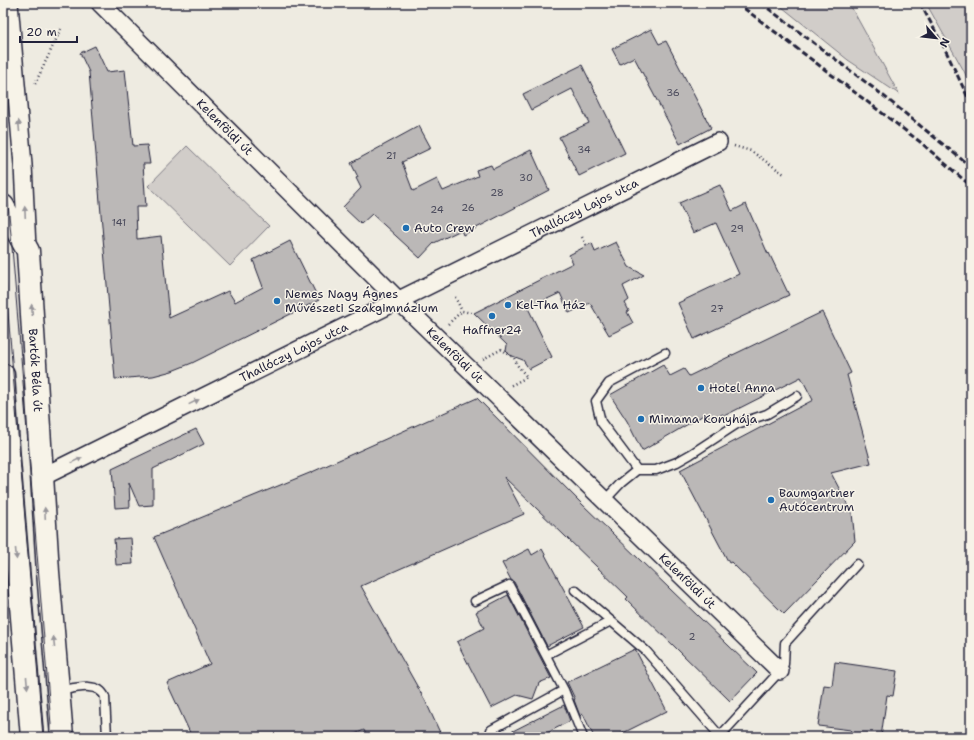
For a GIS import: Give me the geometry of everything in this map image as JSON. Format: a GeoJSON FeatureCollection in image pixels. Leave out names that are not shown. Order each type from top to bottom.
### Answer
{"type":"FeatureCollection","features":[{"type":"Feature","properties":{"kind":"street","name":"Bartók Béla út"},"geometry":{"type":"LineString","coordinates":[[9,3],[23,165],[48,572],[62,737]]}},
{"type":"Feature","properties":{"kind":"street","name":"Kelenföldi út"},"geometry":{"type":"LineString","coordinates":[[100,3],[398,300],[780,671]]}},
{"type":"Feature","properties":{"kind":"street","name":"Thallóczy Lajos utca"},"geometry":{"type":"LineString","coordinates":[[42,477],[718,142]]}},
{"type":"Feature","properties":{"kind":"street"},"geometry":{"type":"LineString","coordinates":[[3,206],[28,251]]}},
{"type":"Feature","properties":{"kind":"street"},"geometry":{"type":"LineString","coordinates":[[3,375],[6,460],[32,737]]}},
{"type":"Feature","properties":{"kind":"lane"},"geometry":{"type":"LineString","coordinates":[[636,470],[601,422],[596,401],[609,383],[665,353]]}},
{"type":"Feature","properties":{"kind":"lane"},"geometry":{"type":"LineString","coordinates":[[604,501],[636,470],[656,470],[677,462],[692,454],[737,424],[767,414],[797,396]]}},
{"type":"Feature","properties":{"kind":"lane"},"geometry":{"type":"LineString","coordinates":[[576,590],[646,651],[718,737],[780,671],[784,664],[785,643],[858,564]]}},
{"type":"Feature","properties":{"kind":"lane"},"geometry":{"type":"LineString","coordinates":[[475,601],[509,585],[564,690],[583,737]]}},
{"type":"Feature","properties":{"kind":"lane"},"geometry":{"type":"LineString","coordinates":[[546,655],[611,621]]}},
{"type":"Feature","properties":{"kind":"lane"},"geometry":{"type":"LineString","coordinates":[[58,691],[90,687],[98,689],[103,693],[105,697],[108,737]]}},
{"type":"Feature","properties":{"kind":"lane"},"geometry":{"type":"LineString","coordinates":[[490,737],[491,730],[564,690]]}},
{"type":"Feature","properties":{"kind":"path"},"geometry":{"type":"LineString","coordinates":[[32,90],[61,29]]}},
{"type":"Feature","properties":{"kind":"path"},"geometry":{"type":"LineString","coordinates":[[718,142],[751,150],[784,174]]}},
{"type":"Feature","properties":{"kind":"path"},"geometry":{"type":"LineString","coordinates":[[582,237],[587,246]]}},
{"type":"Feature","properties":{"kind":"path"},"geometry":{"type":"LineString","coordinates":[[455,297],[462,311]]}},
{"type":"Feature","properties":{"kind":"path"},"geometry":{"type":"LineString","coordinates":[[462,311],[472,313]]}},
{"type":"Feature","properties":{"kind":"path"},"geometry":{"type":"LineString","coordinates":[[448,324],[462,311]]}},
{"type":"Feature","properties":{"kind":"path"},"geometry":{"type":"LineString","coordinates":[[501,349],[506,351]]}},
{"type":"Feature","properties":{"kind":"path"},"geometry":{"type":"LineString","coordinates":[[483,359],[501,349]]}},
{"type":"Feature","properties":{"kind":"path"},"geometry":{"type":"LineString","coordinates":[[501,349],[514,358],[518,366],[527,377],[510,386]]}},
{"type":"Feature","properties":{"kind":"shaded area"},"geometry":{"type":"Polygon","coordinates":[[[777,3],[849,3],[899,94],[848,60],[777,3]]]}},
{"type":"Feature","properties":{"kind":"shaded area"},"geometry":{"type":"Polygon","coordinates":[[[926,3],[971,4],[971,88],[964,71],[926,3]]]}},
{"type":"Feature","properties":{"kind":"shaded area"},"geometry":{"type":"Polygon","coordinates":[[[187,146],[269,226],[230,266],[148,186],[187,146]]]}},
{"type":"Feature","properties":{"kind":"building"},"geometry":{"type":"Polygon","coordinates":[[[651,29],[659,44],[666,41],[711,128],[680,144],[634,57],[620,64],[612,49],[651,29]]]}},
{"type":"Feature","properties":{"kind":"building"},"geometry":{"type":"Polygon","coordinates":[[[95,46],[107,72],[125,70],[133,146],[147,145],[150,164],[143,164],[146,207],[136,207],[137,239],[161,236],[169,318],[228,291],[235,302],[263,287],[253,260],[290,241],[319,300],[192,363],[172,371],[153,376],[115,379],[89,72],[80,53],[95,46]]]}},
{"type":"Feature","properties":{"kind":"building"},"geometry":{"type":"Polygon","coordinates":[[[582,65],[625,153],[579,176],[559,137],[589,123],[572,89],[531,110],[523,94],[582,65]]]}},
{"type":"Feature","properties":{"kind":"building"},"geometry":{"type":"Polygon","coordinates":[[[419,126],[431,148],[402,162],[413,191],[437,179],[443,191],[478,176],[476,170],[491,165],[493,169],[531,150],[549,190],[463,235],[461,230],[434,243],[420,258],[372,214],[361,224],[343,207],[361,188],[356,178],[358,177],[351,163],[419,126]]]}},
{"type":"Feature","properties":{"kind":"building"},"geometry":{"type":"Polygon","coordinates":[[[720,185],[732,211],[746,204],[768,254],[769,253],[789,295],[694,339],[678,303],[739,274],[716,223],[693,233],[679,203],[720,185]]]}},
{"type":"Feature","properties":{"kind":"building","name":"Kel-Tha Ház"},"geometry":{"type":"Polygon","coordinates":[[[616,242],[629,267],[644,275],[623,286],[629,300],[625,303],[629,311],[627,312],[633,323],[609,335],[590,303],[569,313],[560,293],[528,308],[552,357],[529,369],[523,360],[510,355],[506,351],[507,345],[474,313],[573,263],[569,255],[592,243],[595,252],[616,242]]]}},
{"type":"Feature","properties":{"kind":"building"},"geometry":{"type":"Polygon","coordinates":[[[822,312],[851,373],[847,375],[871,463],[831,473],[852,513],[855,541],[784,614],[731,562],[729,563],[680,470],[813,400],[801,377],[724,416],[723,414],[710,420],[707,413],[642,451],[627,421],[610,395],[663,365],[670,376],[684,369],[689,376],[822,312]]]}},
{"type":"Feature","properties":{"kind":"building"},"geometry":{"type":"Polygon","coordinates":[[[477,398],[582,504],[757,673],[730,701],[626,599],[628,597],[504,477],[524,514],[361,586],[426,702],[442,737],[367,737],[364,730],[348,737],[192,737],[167,683],[210,664],[154,537],[312,472],[477,398]]]}},
{"type":"Feature","properties":{"kind":"building"},"geometry":{"type":"Polygon","coordinates":[[[196,429],[204,444],[153,469],[153,505],[139,506],[129,483],[130,507],[115,508],[112,469],[196,429]]]}},
{"type":"Feature","properties":{"kind":"building"},"geometry":{"type":"Polygon","coordinates":[[[131,538],[133,564],[116,565],[114,539],[131,538]]]}},
{"type":"Feature","properties":{"kind":"building"},"geometry":{"type":"Polygon","coordinates":[[[529,549],[532,555],[542,549],[584,627],[547,646],[514,582],[511,580],[502,563],[529,549]]]}},
{"type":"Feature","properties":{"kind":"building"},"geometry":{"type":"Polygon","coordinates":[[[508,595],[551,678],[539,683],[533,699],[517,695],[491,708],[457,642],[484,628],[476,612],[508,595]]]}},
{"type":"Feature","properties":{"kind":"building"},"geometry":{"type":"Polygon","coordinates":[[[635,649],[667,711],[615,737],[594,737],[583,714],[580,716],[574,700],[575,699],[567,682],[635,649]]]}},
{"type":"Feature","properties":{"kind":"building"},"geometry":{"type":"Polygon","coordinates":[[[835,662],[897,671],[893,696],[887,695],[881,737],[849,737],[851,730],[818,726],[824,685],[832,686],[835,662]]]}},
{"type":"Feature","properties":{"kind":"building"},"geometry":{"type":"Polygon","coordinates":[[[564,705],[570,721],[539,737],[501,737],[564,705]]]}},
{"type":"Feature","properties":{"kind":"tram line"},"geometry":{"type":"LineString","coordinates":[[3,154],[52,737]]}},
{"type":"Feature","properties":{"kind":"tram line"},"geometry":{"type":"LineString","coordinates":[[3,252],[43,737]]}},
{"type":"Feature","properties":{"kind":"railway"},"geometry":{"type":"LineString","coordinates":[[737,3],[919,141],[971,186]]}},
{"type":"Feature","properties":{"kind":"railway"},"geometry":{"type":"LineString","coordinates":[[761,3],[880,93],[971,167]]}},
{"type":"Feature","properties":{"kind":"railway"},"geometry":{"type":"LineString","coordinates":[[920,3],[944,47],[971,104]]}},
{"type":"Feature","properties":{"kind":"place","name":"Auto Crew"},"geometry":{"type":"Point","coordinates":[406,228]}},
{"type":"Feature","properties":{"kind":"place","name":"Nemes Nagy Ágnes Művészeti Szakgimnázium"},"geometry":{"type":"Point","coordinates":[277,301]}},
{"type":"Feature","properties":{"kind":"place","name":"Kel-Tha Ház"},"geometry":{"type":"Point","coordinates":[508,305]}},
{"type":"Feature","properties":{"kind":"place","name":"Haffner24"},"geometry":{"type":"Point","coordinates":[492,316]}},
{"type":"Feature","properties":{"kind":"place","name":"Hotel Anna"},"geometry":{"type":"Point","coordinates":[701,388]}},
{"type":"Feature","properties":{"kind":"place","name":"Mimama Konyhája"},"geometry":{"type":"Point","coordinates":[641,419]}},
{"type":"Feature","properties":{"kind":"place","name":"Baumgartner Autócentrum"},"geometry":{"type":"Point","coordinates":[771,500]}}]}
